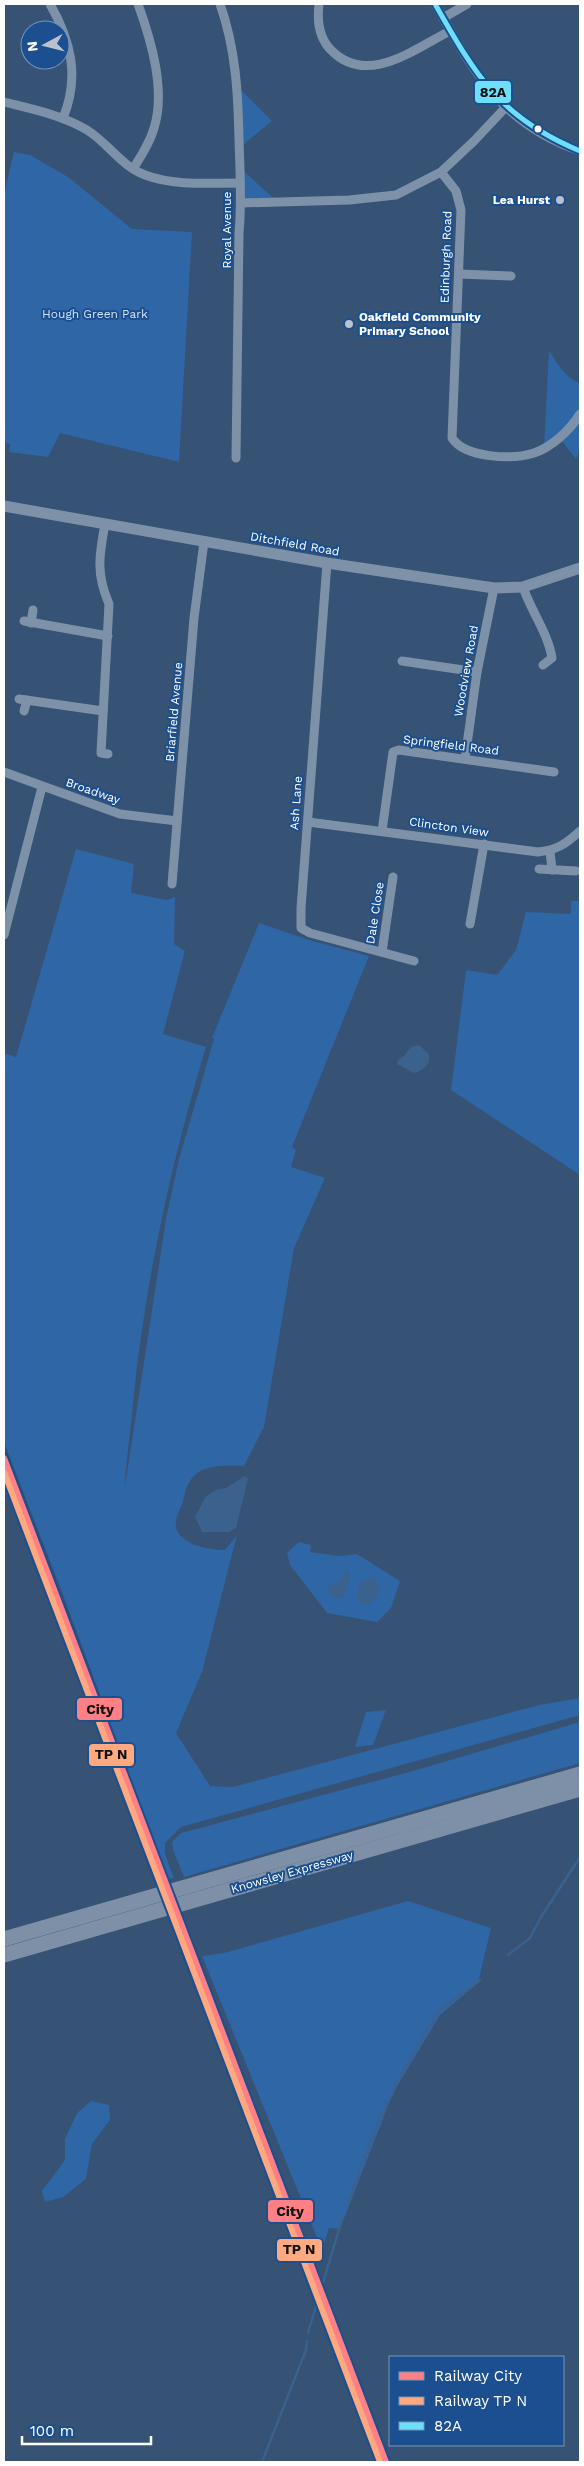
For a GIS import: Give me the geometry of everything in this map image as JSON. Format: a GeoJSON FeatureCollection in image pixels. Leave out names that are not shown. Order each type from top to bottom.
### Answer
{"type":"FeatureCollection","features":[{"type":"Feature","properties":{"kind":"highway","name":"Knowsley Expressway"},"geometry":{"type":"LineString","coordinates":[[4,1955],[139,1908],[580,1774]]}},
{"type":"Feature","properties":{"kind":"highway","name":"Knowsley Expressway"},"geometry":{"type":"LineString","coordinates":[[201,1890],[580,1789]]}},
{"type":"Feature","properties":{"kind":"highway","name":"Knowsley Expressway"},"geometry":{"type":"LineString","coordinates":[[4,1939],[139,1908]]}},
{"type":"Feature","properties":{"kind":"street"},"geometry":{"type":"LineString","coordinates":[[50,4],[58,19],[72,65],[72,98],[64,118]]}},
{"type":"Feature","properties":{"kind":"street"},"geometry":{"type":"LineString","coordinates":[[133,169],[149,143],[158,107],[156,66],[138,4]]}},
{"type":"Feature","properties":{"kind":"street","name":"Royal Avenue"},"geometry":{"type":"LineString","coordinates":[[220,4],[230,40],[238,87],[242,203],[239,233],[236,458]]}},
{"type":"Feature","properties":{"kind":"street"},"geometry":{"type":"LineString","coordinates":[[319,4],[317,16],[323,40],[337,56],[354,65],[378,66],[450,31]]}},
{"type":"Feature","properties":{"kind":"street"},"geometry":{"type":"LineString","coordinates":[[435,4],[478,75],[505,108],[542,134],[580,151]]}},
{"type":"Feature","properties":{"kind":"street"},"geometry":{"type":"LineString","coordinates":[[443,18],[467,4]]}},
{"type":"Feature","properties":{"kind":"street"},"geometry":{"type":"LineString","coordinates":[[4,102],[64,118],[88,131],[133,169],[163,180],[240,183]]}},
{"type":"Feature","properties":{"kind":"street"},"geometry":{"type":"LineString","coordinates":[[242,203],[349,200],[396,195],[441,172],[474,142],[505,108]]}},
{"type":"Feature","properties":{"kind":"street","name":"Edinburgh Road"},"geometry":{"type":"LineString","coordinates":[[441,172],[459,198],[459,274],[451,425],[452,438],[456,446],[464,451],[500,456],[534,453],[567,431],[580,414]]}},
{"type":"Feature","properties":{"kind":"street"},"geometry":{"type":"LineString","coordinates":[[459,274],[511,276]]}},
{"type":"Feature","properties":{"kind":"street","name":"Ditchfield Road"},"geometry":{"type":"LineString","coordinates":[[4,506],[327,563],[494,588],[523,587],[580,568]]}},
{"type":"Feature","properties":{"kind":"street"},"geometry":{"type":"LineString","coordinates":[[105,524],[99,571],[102,588],[109,604],[101,753],[108,754]]}},
{"type":"Feature","properties":{"kind":"street","name":"Briarfield Avenue"},"geometry":{"type":"LineString","coordinates":[[172,884],[194,618],[204,542]]}},
{"type":"Feature","properties":{"kind":"street","name":"Ash Lane"},"geometry":{"type":"LineString","coordinates":[[327,563],[302,928],[310,933],[414,961]]}},
{"type":"Feature","properties":{"kind":"street"},"geometry":{"type":"LineString","coordinates":[[523,587],[550,645],[552,658],[542,665]]}},
{"type":"Feature","properties":{"kind":"street","name":"Woodview Road"},"geometry":{"type":"LineString","coordinates":[[465,759],[477,672],[494,588]]}},
{"type":"Feature","properties":{"kind":"street"},"geometry":{"type":"LineString","coordinates":[[33,610],[28,622],[108,636]]}},
{"type":"Feature","properties":{"kind":"street"},"geometry":{"type":"LineString","coordinates":[[402,661],[477,672]]}},
{"type":"Feature","properties":{"kind":"street"},"geometry":{"type":"LineString","coordinates":[[24,711],[23,699],[103,711]]}},
{"type":"Feature","properties":{"kind":"street","name":"Springfield Road"},"geometry":{"type":"LineString","coordinates":[[382,831],[393,752],[399,750],[554,772]]}},
{"type":"Feature","properties":{"kind":"street","name":"Broadway"},"geometry":{"type":"LineString","coordinates":[[4,772],[120,814],[178,821]]}},
{"type":"Feature","properties":{"kind":"street"},"geometry":{"type":"LineString","coordinates":[[4,936],[42,787]]}},
{"type":"Feature","properties":{"kind":"street","name":"Clincton View"},"geometry":{"type":"LineString","coordinates":[[308,822],[538,852],[550,851]]}},
{"type":"Feature","properties":{"kind":"street"},"geometry":{"type":"LineString","coordinates":[[552,870],[550,851],[564,846],[580,831]]}},
{"type":"Feature","properties":{"kind":"street"},"geometry":{"type":"LineString","coordinates":[[470,924],[484,844]]}},
{"type":"Feature","properties":{"kind":"street"},"geometry":{"type":"LineString","coordinates":[[539,869],[576,871]]}},
{"type":"Feature","properties":{"kind":"street","name":"Dale Close"},"geometry":{"type":"LineString","coordinates":[[382,952],[393,877]]}},
{"type":"Feature","properties":{"kind":"green space"},"geometry":{"type":"Polygon","coordinates":[[[238,87],[272,121],[239,148],[238,87]]]}},
{"type":"Feature","properties":{"kind":"green space","name":"Hough Green Park"},"geometry":{"type":"Polygon","coordinates":[[[14,152],[30,155],[68,177],[132,229],[192,232],[179,462],[60,433],[48,457],[9,452],[10,444],[4,442],[4,194],[14,152]]]}},
{"type":"Feature","properties":{"kind":"green space"},"geometry":{"type":"Polygon","coordinates":[[[240,168],[278,202],[241,203],[240,168]]]}},
{"type":"Feature","properties":{"kind":"green space"},"geometry":{"type":"Polygon","coordinates":[[[549,350],[566,374],[580,383],[580,451],[576,459],[559,437],[544,448],[549,350]]]}},
{"type":"Feature","properties":{"kind":"green space"},"geometry":{"type":"Polygon","coordinates":[[[76,849],[134,864],[131,893],[167,900],[175,897],[174,944],[185,951],[163,1034],[206,1047],[171,1179],[152,1268],[138,1358],[125,1486],[166,1219],[179,1159],[214,1039],[212,1038],[259,923],[309,940],[369,956],[292,1147],[296,1150],[291,1167],[325,1178],[294,1248],[264,1427],[244,1466],[213,1467],[201,1471],[190,1480],[176,1520],[176,1528],[180,1535],[201,1547],[225,1550],[237,1535],[202,1672],[176,1733],[210,1786],[233,1787],[539,1705],[580,1698],[580,1715],[181,1827],[165,1843],[165,1854],[174,1878],[168,1879],[62,1592],[4,1442],[4,1053],[16,1057],[76,849]]]}},
{"type":"Feature","properties":{"kind":"green space"},"geometry":{"type":"Polygon","coordinates":[[[571,901],[580,901],[580,1175],[451,1090],[466,970],[497,975],[516,950],[526,912],[571,914],[571,901]]]}},
{"type":"Feature","properties":{"kind":"green space"},"geometry":{"type":"Polygon","coordinates":[[[299,1542],[311,1545],[310,1552],[339,1556],[357,1554],[400,1581],[391,1608],[377,1622],[327,1613],[290,1565],[287,1553],[299,1542]]]}},
{"type":"Feature","properties":{"kind":"green space"},"geometry":{"type":"Polygon","coordinates":[[[386,1710],[373,1745],[355,1747],[366,1712],[386,1710]]]}},
{"type":"Feature","properties":{"kind":"green space"},"geometry":{"type":"Polygon","coordinates":[[[580,1722],[580,1763],[184,1877],[173,1850],[172,1842],[181,1833],[413,1771],[580,1722]]]}},
{"type":"Feature","properties":{"kind":"green space"},"geometry":{"type":"Polygon","coordinates":[[[408,1901],[491,1928],[478,1983],[440,2015],[393,2093],[340,2229],[329,2228],[322,2250],[202,1956],[224,1953],[408,1901]]]}},
{"type":"Feature","properties":{"kind":"green space"},"geometry":{"type":"Polygon","coordinates":[[[91,2101],[109,2105],[110,2120],[92,2144],[86,2179],[63,2197],[45,2202],[42,2191],[65,2160],[65,2139],[77,2113],[91,2101]]]}},
{"type":"Feature","properties":{"kind":"shaded area"},"geometry":{"type":"Polygon","coordinates":[[[419,1045],[429,1054],[428,1064],[424,1068],[414,1073],[397,1064],[398,1060],[411,1047],[419,1045]]]}},
{"type":"Feature","properties":{"kind":"shaded area"},"geometry":{"type":"Polygon","coordinates":[[[245,1476],[248,1479],[236,1528],[229,1532],[202,1532],[195,1517],[206,1496],[218,1489],[226,1488],[245,1476]]]}},
{"type":"Feature","properties":{"kind":"shaded area"},"geometry":{"type":"Polygon","coordinates":[[[349,1570],[350,1578],[343,1598],[336,1598],[328,1591],[331,1584],[338,1582],[344,1572],[349,1570]]]}},
{"type":"Feature","properties":{"kind":"shaded area"},"geometry":{"type":"Polygon","coordinates":[[[372,1577],[379,1584],[378,1596],[367,1606],[358,1600],[358,1589],[363,1580],[372,1577]]]}},
{"type":"Feature","properties":{"kind":"waterway"},"geometry":{"type":"LineString","coordinates":[[508,1955],[530,1938],[541,1917],[580,1857]]}},
{"type":"Feature","properties":{"kind":"waterway"},"geometry":{"type":"LineString","coordinates":[[348,2203],[378,2123],[405,2068],[439,2011],[480,1980]]}},
{"type":"Feature","properties":{"kind":"waterway"},"geometry":{"type":"LineString","coordinates":[[323,2283],[343,2216]]}},
{"type":"Feature","properties":{"kind":"waterway"},"geometry":{"type":"LineString","coordinates":[[308,2333],[317,2303]]}},
{"type":"Feature","properties":{"kind":"waterway"},"geometry":{"type":"LineString","coordinates":[[262,2462],[306,2350],[307,2341]]}},
{"type":"Feature","properties":{"kind":"rail line","name":"City"},"geometry":{"type":"LineString","coordinates":[[4,1458],[386,2462]]}},
{"type":"Feature","properties":{"kind":"transit line","name":"82A"},"geometry":{"type":"LineString","coordinates":[[435,4],[464,53],[493,92],[529,124],[552,138],[580,151]]}},
{"type":"Feature","properties":{"kind":"transit line"},"geometry":{"type":"LineString","coordinates":[[4,1472],[380,2462]]}},
{"type":"Feature","properties":{"kind":"place","name":"Lea Hurst"},"geometry":{"type":"Point","coordinates":[560,200]}},
{"type":"Feature","properties":{"kind":"place","name":"Oakfield Community Primary School"},"geometry":{"type":"Point","coordinates":[349,324]}}]}
